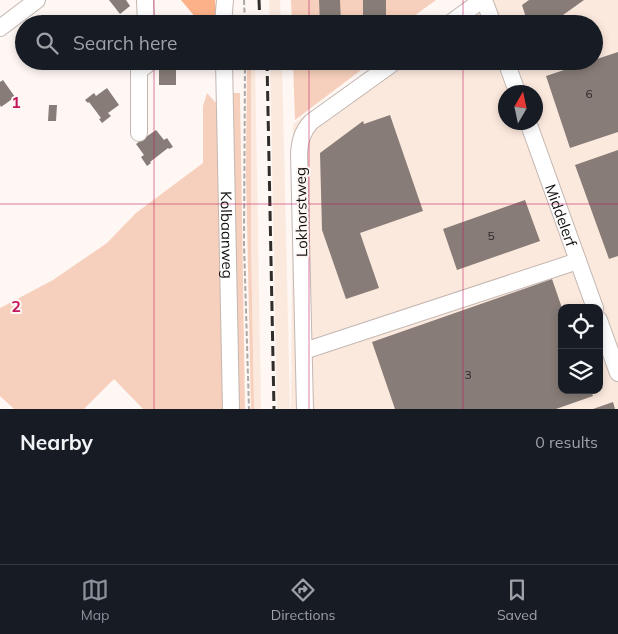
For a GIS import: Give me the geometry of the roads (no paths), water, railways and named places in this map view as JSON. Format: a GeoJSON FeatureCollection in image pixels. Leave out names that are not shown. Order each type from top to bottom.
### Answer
{"type":"FeatureCollection","features":[{"type":"Feature","properties":{"kind":"street"},"geometry":{"type":"LineString","coordinates":[[17,15],[37,0]]}},
{"type":"Feature","properties":{"kind":"street"},"geometry":{"type":"LineString","coordinates":[[146,0],[146,15]]}},
{"type":"Feature","properties":{"kind":"street"},"geometry":{"type":"LineString","coordinates":[[462,15],[483,0],[489,15]]}},
{"type":"Feature","properties":{"kind":"street"},"geometry":{"type":"LineString","coordinates":[[0,28],[15,17]]}},
{"type":"Feature","properties":{"kind":"street"},"geometry":{"type":"LineString","coordinates":[[138,132],[141,70]]}},
{"type":"Feature","properties":{"kind":"street","name":"Kolbaanweg"},"geometry":{"type":"LineString","coordinates":[[224,70],[231,409]]}},
{"type":"Feature","properties":{"kind":"street","name":"Lokhorstweg"},"geometry":{"type":"LineString","coordinates":[[305,409],[300,141],[304,129],[311,122],[383,70]]}},
{"type":"Feature","properties":{"kind":"street"},"geometry":{"type":"LineString","coordinates":[[509,70],[515,85]]}},
{"type":"Feature","properties":{"kind":"street","name":"Middelerf"},"geometry":{"type":"LineString","coordinates":[[531,130],[594,304]]}},
{"type":"Feature","properties":{"kind":"street"},"geometry":{"type":"LineString","coordinates":[[304,351],[578,261]]}},
{"type":"Feature","properties":{"kind":"street"},"geometry":{"type":"LineString","coordinates":[[603,331],[618,373]]}},
{"type":"Feature","properties":{"kind":"railway"},"geometry":{"type":"LineString","coordinates":[[259,0],[260,15]]}},
{"type":"Feature","properties":{"kind":"railway"},"geometry":{"type":"LineString","coordinates":[[267,70],[274,409]]}}]}
